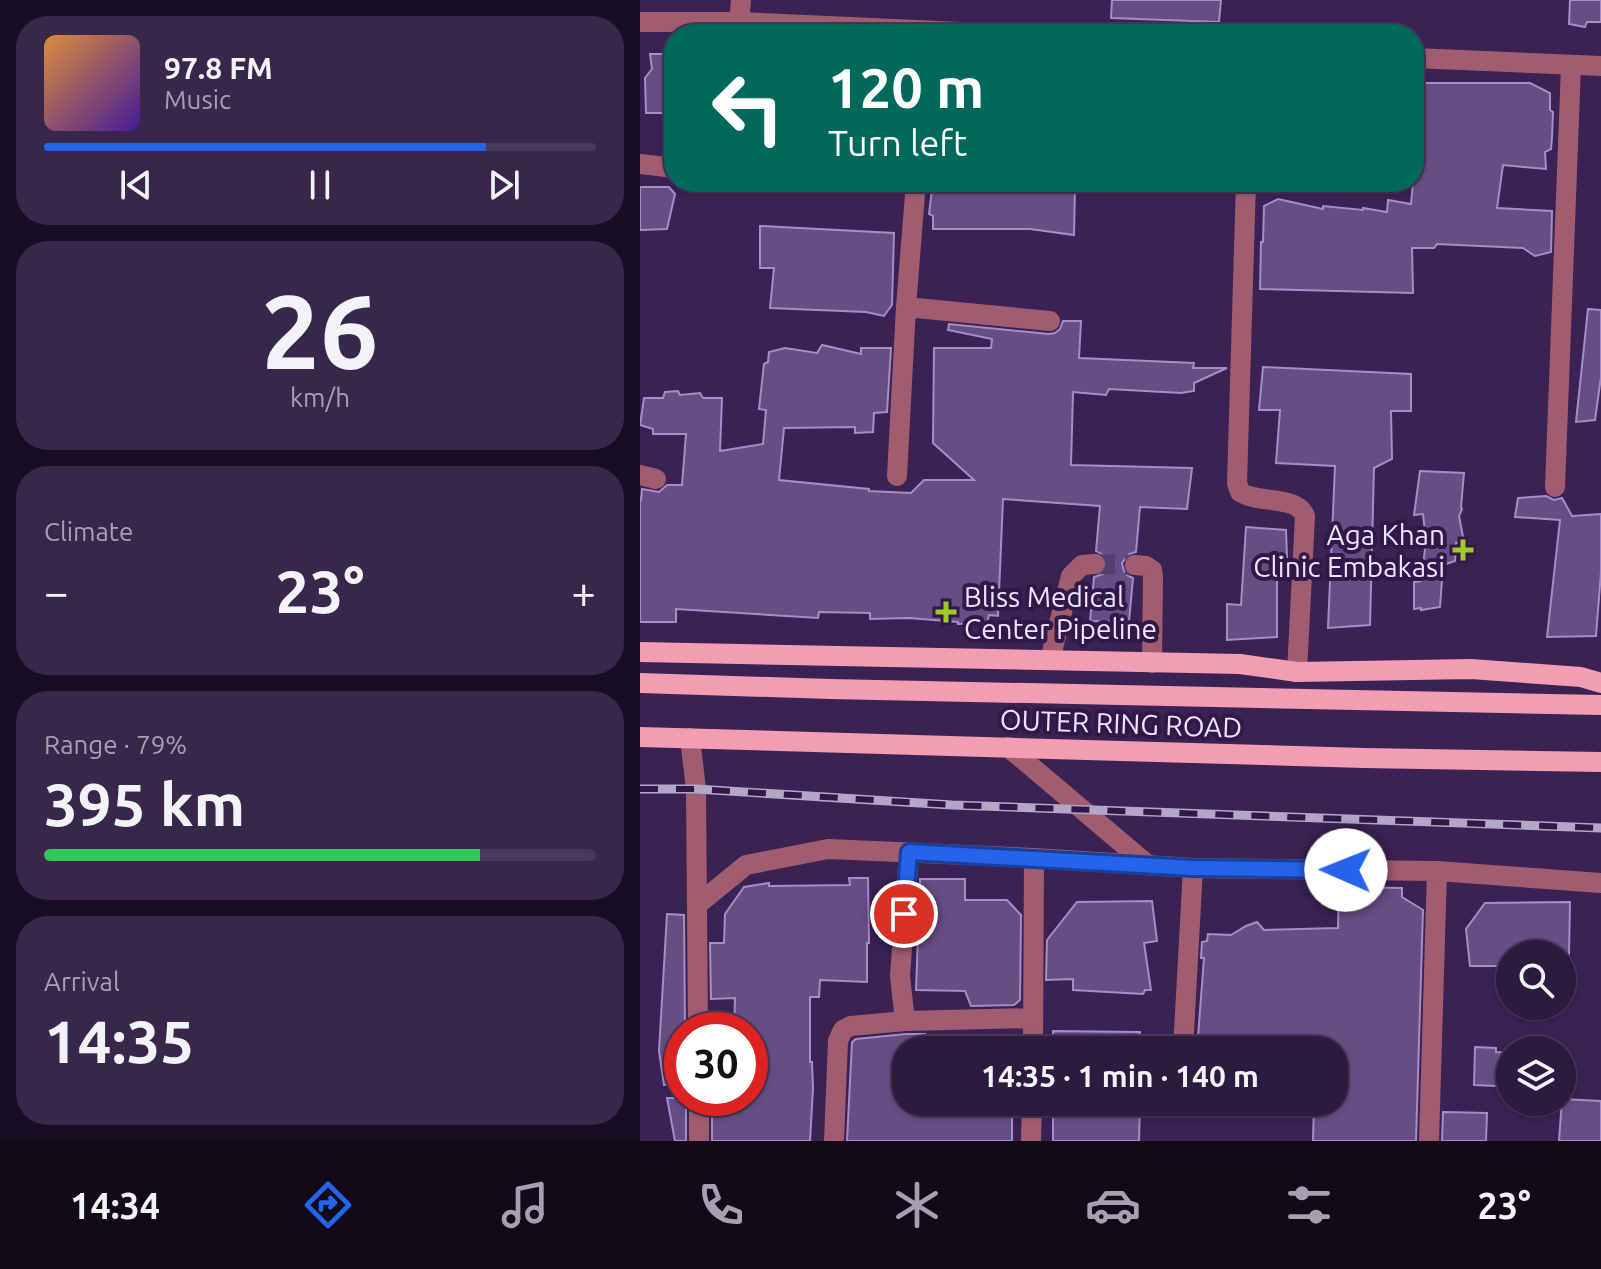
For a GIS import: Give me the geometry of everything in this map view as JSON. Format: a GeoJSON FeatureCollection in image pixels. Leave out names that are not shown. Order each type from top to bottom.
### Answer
{"type":"FeatureCollection","features":[{"type":"Feature","properties":{"kind":"main road"},"geometry":{"type":"LineString","coordinates":[[640,652],[1240,664],[1297,672],[1471,669],[1581,677],[1601,683]]}},
{"type":"Feature","properties":{"kind":"main road","name":"OUTER RING ROAD"},"geometry":{"type":"LineString","coordinates":[[640,683],[1601,705]]}},
{"type":"Feature","properties":{"kind":"main road","name":"OUTER RING ROAD"},"geometry":{"type":"LineString","coordinates":[[640,737],[1601,762]]}},
{"type":"Feature","properties":{"kind":"street"},"geometry":{"type":"LineString","coordinates":[[739,22],[741,0]]}},
{"type":"Feature","properties":{"kind":"street"},"geometry":{"type":"LineString","coordinates":[[640,22],[777,24]]}},
{"type":"Feature","properties":{"kind":"street"},"geometry":{"type":"LineString","coordinates":[[1424,59],[1601,66]]}},
{"type":"Feature","properties":{"kind":"street"},"geometry":{"type":"LineString","coordinates":[[1555,487],[1571,66]]}},
{"type":"Feature","properties":{"kind":"street"},"geometry":{"type":"LineString","coordinates":[[640,164],[664,167]]}},
{"type":"Feature","properties":{"kind":"street"},"geometry":{"type":"LineString","coordinates":[[897,476],[915,192]]}},
{"type":"Feature","properties":{"kind":"street"},"geometry":{"type":"LineString","coordinates":[[1246,192],[1237,483],[1240,492],[1247,498],[1294,504],[1303,509],[1297,672]]}},
{"type":"Feature","properties":{"kind":"street"},"geometry":{"type":"LineString","coordinates":[[906,307],[1050,321]]}},
{"type":"Feature","properties":{"kind":"street"},"geometry":{"type":"LineString","coordinates":[[1050,660],[1071,576],[1082,565],[1095,564]]}},
{"type":"Feature","properties":{"kind":"street"},"geometry":{"type":"LineString","coordinates":[[1135,565],[1152,570],[1152,663]]}},
{"type":"Feature","properties":{"kind":"street"},"geometry":{"type":"LineString","coordinates":[[690,738],[696,789],[698,1012]]}},
{"type":"Feature","properties":{"kind":"street"},"geometry":{"type":"LineString","coordinates":[[1008,747],[1148,865]]}},
{"type":"Feature","properties":{"kind":"street"},"geometry":{"type":"LineString","coordinates":[[697,905],[746,865],[828,849],[1193,868],[1437,871],[1601,883]]}},
{"type":"Feature","properties":{"kind":"street"},"geometry":{"type":"LineString","coordinates":[[905,1021],[900,976],[909,852]]}},
{"type":"Feature","properties":{"kind":"street"},"geometry":{"type":"LineString","coordinates":[[1033,1036],[1034,858]]}},
{"type":"Feature","properties":{"kind":"street"},"geometry":{"type":"LineString","coordinates":[[1184,1036],[1193,868]]}},
{"type":"Feature","properties":{"kind":"street"},"geometry":{"type":"LineString","coordinates":[[1429,1141],[1437,871]]}},
{"type":"Feature","properties":{"kind":"street"},"geometry":{"type":"LineString","coordinates":[[834,1141],[838,1041],[843,1030],[851,1026],[905,1021],[1033,1018]]}},
{"type":"Feature","properties":{"kind":"street"},"geometry":{"type":"LineString","coordinates":[[699,1116],[699,1141]]}},
{"type":"Feature","properties":{"kind":"street"},"geometry":{"type":"LineString","coordinates":[[1031,1141],[1032,1116]]}},
{"type":"Feature","properties":{"kind":"building"},"geometry":{"type":"Polygon","coordinates":[[[1112,0],[1221,0],[1219,22],[1111,18],[1112,0]]]}},
{"type":"Feature","properties":{"kind":"building"},"geometry":{"type":"Polygon","coordinates":[[[1570,0],[1601,0],[1601,22],[1587,22],[1585,27],[1569,24],[1570,0]]]}},
{"type":"Feature","properties":{"kind":"building"},"geometry":{"type":"Polygon","coordinates":[[[650,54],[664,54],[664,113],[646,113],[645,78],[652,69],[650,54]]]}},
{"type":"Feature","properties":{"kind":"building"},"geometry":{"type":"Polygon","coordinates":[[[1424,83],[1530,83],[1550,93],[1552,137],[1551,149],[1545,152],[1546,169],[1503,165],[1497,208],[1552,211],[1551,252],[1535,256],[1523,248],[1437,244],[1434,248],[1412,248],[1413,293],[1260,289],[1264,206],[1278,199],[1323,209],[1323,206],[1387,212],[1388,200],[1411,204],[1412,192],[1424,192],[1424,83]]]}},
{"type":"Feature","properties":{"kind":"building"},"geometry":{"type":"Polygon","coordinates":[[[640,187],[664,187],[664,192],[673,192],[667,229],[640,230],[640,187]]]}},
{"type":"Feature","properties":{"kind":"building"},"geometry":{"type":"Polygon","coordinates":[[[932,192],[1075,192],[1074,235],[1030,229],[933,229],[933,216],[929,214],[932,192]]]}},
{"type":"Feature","properties":{"kind":"building"},"geometry":{"type":"Polygon","coordinates":[[[760,226],[894,233],[892,305],[884,316],[866,312],[770,308],[774,268],[760,268],[760,226]]]}},
{"type":"Feature","properties":{"kind":"building"},"geometry":{"type":"Polygon","coordinates":[[[1588,309],[1601,310],[1601,377],[1595,420],[1576,422],[1588,309]]]}},
{"type":"Feature","properties":{"kind":"building"},"geometry":{"type":"Polygon","coordinates":[[[1063,321],[1081,321],[1079,358],[1194,363],[1193,368],[1227,368],[1194,383],[1194,391],[1109,389],[1106,395],[1073,392],[1071,465],[1192,468],[1187,509],[1140,507],[1136,552],[1129,554],[1122,563],[1124,571],[1133,578],[1129,622],[1090,621],[1094,577],[1103,574],[1108,564],[1105,556],[1096,551],[1100,506],[1003,499],[998,616],[989,615],[987,623],[870,619],[870,613],[819,612],[818,618],[676,609],[676,622],[640,622],[642,489],[659,492],[667,485],[682,485],[686,434],[653,434],[653,429],[640,425],[644,398],[663,398],[665,392],[678,391],[680,395],[700,393],[703,398],[722,398],[720,451],[763,444],[766,410],[759,409],[764,364],[768,362],[769,352],[785,348],[817,353],[822,345],[861,354],[861,348],[891,348],[887,412],[874,413],[873,432],[855,433],[855,427],[784,428],[779,480],[911,493],[924,480],[974,480],[933,443],[934,348],[991,348],[992,339],[948,330],[949,324],[1049,334],[1060,329],[1063,321]]]}},
{"type":"Feature","properties":{"kind":"building"},"geometry":{"type":"Polygon","coordinates":[[[1263,367],[1411,374],[1411,411],[1391,411],[1392,459],[1374,468],[1370,625],[1328,628],[1335,466],[1276,463],[1280,410],[1259,410],[1263,367]]]}},
{"type":"Feature","properties":{"kind":"building"},"geometry":{"type":"Polygon","coordinates":[[[1420,471],[1464,473],[1459,516],[1464,542],[1456,543],[1455,561],[1443,565],[1440,607],[1421,610],[1414,609],[1414,582],[1421,581],[1426,541],[1423,514],[1414,515],[1420,471]]]}},
{"type":"Feature","properties":{"kind":"building"},"geometry":{"type":"Polygon","coordinates":[[[1546,496],[1554,500],[1562,498],[1572,516],[1601,514],[1596,636],[1547,637],[1560,520],[1515,517],[1518,498],[1546,496]]]}},
{"type":"Feature","properties":{"kind":"building"},"geometry":{"type":"Polygon","coordinates":[[[1246,527],[1286,530],[1287,557],[1277,557],[1277,637],[1227,640],[1227,604],[1241,605],[1246,527]]]}},
{"type":"Feature","properties":{"kind":"building"},"geometry":{"type":"Polygon","coordinates":[[[849,878],[868,878],[867,982],[820,980],[819,997],[810,997],[813,1088],[810,1141],[712,1141],[712,1116],[768,1116],[768,1012],[735,1012],[735,998],[711,999],[710,943],[724,943],[725,914],[744,887],[769,883],[769,886],[850,885],[849,878]]]}},
{"type":"Feature","properties":{"kind":"building"},"geometry":{"type":"Polygon","coordinates":[[[920,879],[965,879],[965,900],[1007,900],[1021,915],[1020,1000],[1014,1005],[971,1006],[965,991],[916,990],[920,879]]]}},
{"type":"Feature","properties":{"kind":"building"},"geometry":{"type":"Polygon","coordinates":[[[1339,887],[1402,888],[1402,897],[1423,910],[1416,1141],[1313,1141],[1314,1116],[1348,1116],[1348,1036],[1198,1036],[1204,958],[1201,958],[1202,942],[1207,941],[1208,934],[1231,935],[1257,922],[1264,930],[1338,928],[1339,887]]]}},
{"type":"Feature","properties":{"kind":"building"},"geometry":{"type":"Polygon","coordinates":[[[1152,901],[1157,941],[1144,943],[1151,990],[1145,990],[1143,994],[1073,990],[1073,979],[1046,980],[1047,940],[1077,902],[1152,901]]]}},
{"type":"Feature","properties":{"kind":"building"},"geometry":{"type":"Polygon","coordinates":[[[1570,902],[1569,940],[1496,940],[1496,966],[1470,966],[1466,929],[1485,903],[1570,902]]]}},
{"type":"Feature","properties":{"kind":"building"},"geometry":{"type":"Polygon","coordinates":[[[667,914],[684,915],[685,1012],[664,1012],[664,1085],[659,1051],[667,914]]]}},
{"type":"Feature","properties":{"kind":"building"},"geometry":{"type":"Polygon","coordinates":[[[1053,1031],[1140,1032],[1140,1036],[1053,1036],[1053,1031]]]}},
{"type":"Feature","properties":{"kind":"building"},"geometry":{"type":"Polygon","coordinates":[[[906,1034],[925,1034],[892,1036],[892,1116],[1012,1116],[1012,1141],[847,1141],[852,1042],[856,1039],[906,1034]]]}},
{"type":"Feature","properties":{"kind":"building"},"geometry":{"type":"Polygon","coordinates":[[[1475,1047],[1496,1048],[1496,1086],[1474,1085],[1475,1047]]]}},
{"type":"Feature","properties":{"kind":"building"},"geometry":{"type":"Polygon","coordinates":[[[1576,1100],[1601,1101],[1601,1141],[1559,1141],[1561,1116],[1576,1116],[1576,1100]]]}},
{"type":"Feature","properties":{"kind":"building"},"geometry":{"type":"Polygon","coordinates":[[[1443,1112],[1487,1113],[1486,1141],[1442,1141],[1443,1112]]]}},
{"type":"Feature","properties":{"kind":"building"},"geometry":{"type":"Polygon","coordinates":[[[670,1116],[686,1116],[686,1141],[675,1141],[670,1116]]]}},
{"type":"Feature","properties":{"kind":"building"},"geometry":{"type":"Polygon","coordinates":[[[1053,1116],[1140,1116],[1139,1141],[1053,1141],[1053,1116]]]}},
{"type":"Feature","properties":{"kind":"tunnel"},"geometry":{"type":"LineString","coordinates":[[1095,564],[1135,565]]}},
{"type":"Feature","properties":{"kind":"railway"},"geometry":{"type":"LineString","coordinates":[[640,789],[696,789],[952,805],[1601,828]]}},
{"type":"Feature","properties":{"kind":"place","name":"Aga Khan Clinic Embakasi"},"geometry":{"type":"Point","coordinates":[1463,550]}},
{"type":"Feature","properties":{"kind":"place","name":"Bliss Medical Center Pipeline"},"geometry":{"type":"Point","coordinates":[946,612]}},
{"type":"Feature","properties":{"kind":"route"},"geometry":{"type":"LineString","coordinates":[[904,914],[909,852],[1193,868],[1346,870]]}}]}
